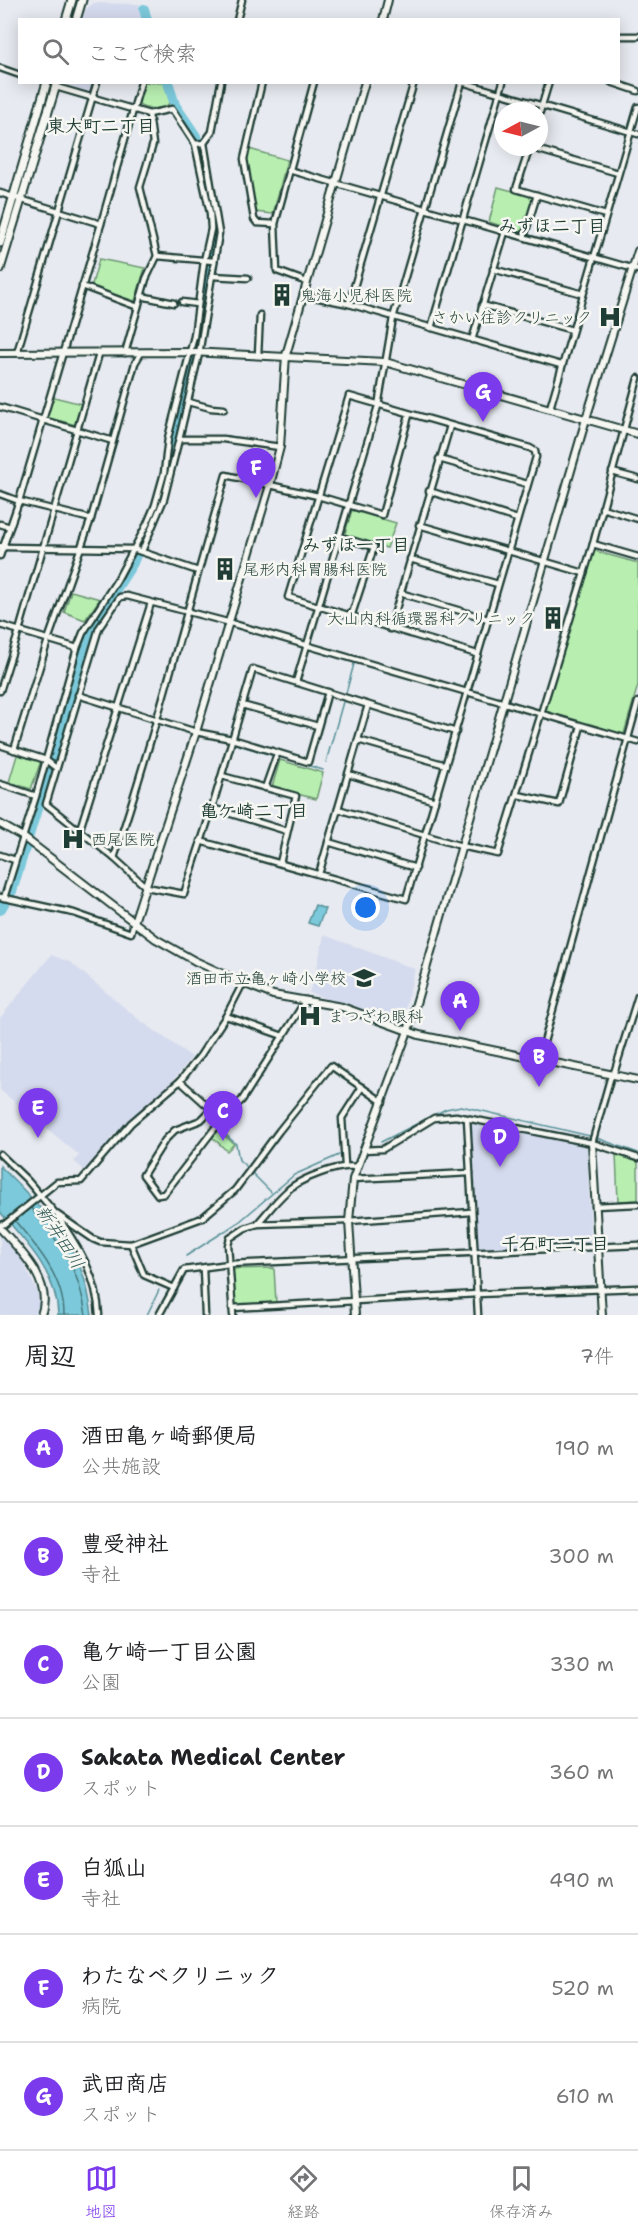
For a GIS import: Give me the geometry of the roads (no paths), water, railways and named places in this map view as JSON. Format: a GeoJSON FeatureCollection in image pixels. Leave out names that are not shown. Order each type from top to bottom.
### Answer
{"type":"FeatureCollection","features":[{"type":"Feature","properties":{"kind":"main road"},"geometry":{"type":"LineString","coordinates":[[67,18],[72,0]]}},
{"type":"Feature","properties":{"kind":"main road"},"geometry":{"type":"LineString","coordinates":[[77,18],[82,0]]}},
{"type":"Feature","properties":{"kind":"main road"},"geometry":{"type":"LineString","coordinates":[[0,243],[46,84]]}},
{"type":"Feature","properties":{"kind":"main road"},"geometry":{"type":"LineString","coordinates":[[0,269],[56,85]]}},
{"type":"Feature","properties":{"kind":"street"},"geometry":{"type":"LineString","coordinates":[[238,18],[242,0]]}},
{"type":"Feature","properties":{"kind":"street"},"geometry":{"type":"LineString","coordinates":[[384,18],[388,0]]}},
{"type":"Feature","properties":{"kind":"street"},"geometry":{"type":"LineString","coordinates":[[620,36],[638,36]]}},
{"type":"Feature","properties":{"kind":"street"},"geometry":{"type":"LineString","coordinates":[[0,68],[18,74]]}},
{"type":"Feature","properties":{"kind":"street"},"geometry":{"type":"LineString","coordinates":[[17,353],[96,84]]}},
{"type":"Feature","properties":{"kind":"street"},"geometry":{"type":"LineString","coordinates":[[0,556],[1,547],[19,501],[140,84]]}},
{"type":"Feature","properties":{"kind":"street"},"geometry":{"type":"LineString","coordinates":[[142,551],[164,499],[199,354],[219,233],[204,143],[212,132],[221,84]]}},
{"type":"Feature","properties":{"kind":"street"},"geometry":{"type":"LineString","coordinates":[[262,84],[244,159],[254,219],[257,223],[275,224]]}},
{"type":"Feature","properties":{"kind":"street"},"geometry":{"type":"LineString","coordinates":[[307,282],[277,271],[275,224],[313,84]]}},
{"type":"Feature","properties":{"kind":"street"},"geometry":{"type":"LineString","coordinates":[[56,85],[149,114],[172,109],[195,144],[210,213],[211,229],[190,352],[168,438],[164,473],[147,524],[117,580],[83,633],[77,648],[36,796],[2,898],[74,914],[131,933],[196,732],[270,485],[280,447],[286,356],[364,84]]}},
{"type":"Feature","properties":{"kind":"street"},"geometry":{"type":"LineString","coordinates":[[349,304],[413,84]]}},
{"type":"Feature","properties":{"kind":"street"},"geometry":{"type":"LineString","coordinates":[[296,682],[341,537],[378,406],[393,318],[461,84]]}},
{"type":"Feature","properties":{"kind":"street"},"geometry":{"type":"LineString","coordinates":[[469,84],[529,102]]}},
{"type":"Feature","properties":{"kind":"street"},"geometry":{"type":"LineString","coordinates":[[431,328],[502,84]]}},
{"type":"Feature","properties":{"kind":"street"},"geometry":{"type":"LineString","coordinates":[[543,102],[548,84]]}},
{"type":"Feature","properties":{"kind":"street"},"geometry":{"type":"LineString","coordinates":[[617,84],[638,91]]}},
{"type":"Feature","properties":{"kind":"street"},"geometry":{"type":"LineString","coordinates":[[550,408],[638,107]]}},
{"type":"Feature","properties":{"kind":"street"},"geometry":{"type":"LineString","coordinates":[[548,108],[638,134]]}},
{"type":"Feature","properties":{"kind":"street"},"geometry":{"type":"LineString","coordinates":[[125,353],[146,279],[157,256],[140,187],[153,144],[149,114]]}},
{"type":"Feature","properties":{"kind":"street"},"geometry":{"type":"LineString","coordinates":[[195,144],[204,143]]}},
{"type":"Feature","properties":{"kind":"street"},"geometry":{"type":"LineString","coordinates":[[548,153],[618,173]]}},
{"type":"Feature","properties":{"kind":"street"},"geometry":{"type":"LineString","coordinates":[[526,156],[516,189],[606,215]]}},
{"type":"Feature","properties":{"kind":"street"},"geometry":{"type":"LineString","coordinates":[[289,170],[635,269]]}},
{"type":"Feature","properties":{"kind":"street"},"geometry":{"type":"LineString","coordinates":[[0,193],[101,224]]}},
{"type":"Feature","properties":{"kind":"street"},"geometry":{"type":"LineString","coordinates":[[524,237],[537,195]]}},
{"type":"Feature","properties":{"kind":"street"},"geometry":{"type":"LineString","coordinates":[[472,340],[505,232]]}},
{"type":"Feature","properties":{"kind":"street"},"geometry":{"type":"LineString","coordinates":[[355,1315],[349,1221],[352,1179],[408,1031],[585,418],[635,269],[638,251]]}},
{"type":"Feature","properties":{"kind":"street"},"geometry":{"type":"LineString","coordinates":[[157,256],[214,261]]}},
{"type":"Feature","properties":{"kind":"street"},"geometry":{"type":"LineString","coordinates":[[493,269],[583,294]]}},
{"type":"Feature","properties":{"kind":"street"},"geometry":{"type":"LineString","coordinates":[[212,276],[248,278]]}},
{"type":"Feature","properties":{"kind":"street"},"geometry":{"type":"LineString","coordinates":[[82,286],[138,307]]}},
{"type":"Feature","properties":{"kind":"street"},"geometry":{"type":"LineString","coordinates":[[304,295],[349,304],[561,365]]}},
{"type":"Feature","properties":{"kind":"street"},"geometry":{"type":"LineString","coordinates":[[141,296],[174,303]]}},
{"type":"Feature","properties":{"kind":"street"},"geometry":{"type":"LineString","coordinates":[[182,303],[198,304]]}},
{"type":"Feature","properties":{"kind":"street"},"geometry":{"type":"LineString","coordinates":[[482,305],[572,330]]}},
{"type":"Feature","properties":{"kind":"street"},"geometry":{"type":"LineString","coordinates":[[258,355],[260,315]]}},
{"type":"Feature","properties":{"kind":"street"},"geometry":{"type":"LineString","coordinates":[[0,353],[190,352],[385,362],[638,434]]}},
{"type":"Feature","properties":{"kind":"street"},"geometry":{"type":"LineString","coordinates":[[14,750],[48,640],[91,519],[135,363],[141,353]]}},
{"type":"Feature","properties":{"kind":"street"},"geometry":{"type":"LineString","coordinates":[[0,691],[99,354]]}},
{"type":"Feature","properties":{"kind":"street"},"geometry":{"type":"LineString","coordinates":[[338,809],[461,846],[498,854],[518,795],[593,544],[623,430],[636,395],[638,378]]}},
{"type":"Feature","properties":{"kind":"street"},"geometry":{"type":"LineString","coordinates":[[200,841],[406,899],[536,457],[535,451],[530,448],[349,396],[288,597],[477,654]]}},
{"type":"Feature","properties":{"kind":"street"},"geometry":{"type":"LineString","coordinates":[[188,402],[224,409]]}},
{"type":"Feature","properties":{"kind":"street"},"geometry":{"type":"LineString","coordinates":[[0,407],[114,441]]}},
{"type":"Feature","properties":{"kind":"street"},"geometry":{"type":"LineString","coordinates":[[114,858],[158,720],[226,475],[318,496],[382,515],[409,415]]}},
{"type":"Feature","properties":{"kind":"street"},"geometry":{"type":"LineString","coordinates":[[390,629],[450,426]]}},
{"type":"Feature","properties":{"kind":"street"},"geometry":{"type":"LineString","coordinates":[[179,439],[223,439],[280,447]]}},
{"type":"Feature","properties":{"kind":"street"},"geometry":{"type":"LineString","coordinates":[[439,459],[527,484]]}},
{"type":"Feature","properties":{"kind":"street"},"geometry":{"type":"LineString","coordinates":[[612,472],[638,479]]}},
{"type":"Feature","properties":{"kind":"street"},"geometry":{"type":"LineString","coordinates":[[429,491],[517,519]]}},
{"type":"Feature","properties":{"kind":"street"},"geometry":{"type":"LineString","coordinates":[[0,494],[91,519]]}},
{"type":"Feature","properties":{"kind":"street"},"geometry":{"type":"LineString","coordinates":[[602,508],[638,519]]}},
{"type":"Feature","properties":{"kind":"street"},"geometry":{"type":"LineString","coordinates":[[0,524],[10,527]]}},
{"type":"Feature","properties":{"kind":"street"},"geometry":{"type":"LineString","coordinates":[[419,525],[584,573]]}},
{"type":"Feature","properties":{"kind":"street"},"geometry":{"type":"LineString","coordinates":[[341,537],[374,547],[351,617]]}},
{"type":"Feature","properties":{"kind":"street"},"geometry":{"type":"LineString","coordinates":[[593,544],[638,557]]}},
{"type":"Feature","properties":{"kind":"street"},"geometry":{"type":"LineString","coordinates":[[1,547],[134,549],[198,571]]}},
{"type":"Feature","properties":{"kind":"street"},"geometry":{"type":"LineString","coordinates":[[410,559],[498,584]]}},
{"type":"Feature","properties":{"kind":"street"},"geometry":{"type":"LineString","coordinates":[[400,593],[488,619]]}},
{"type":"Feature","properties":{"kind":"street"},"geometry":{"type":"LineString","coordinates":[[456,732],[253,669],[184,894],[147,887],[46,804],[99,628],[120,597],[127,596],[228,622],[638,742]]}},
{"type":"Feature","properties":{"kind":"street"},"geometry":{"type":"LineString","coordinates":[[80,832],[151,603]]}},
{"type":"Feature","properties":{"kind":"street"},"geometry":{"type":"LineString","coordinates":[[0,625],[77,648]]}},
{"type":"Feature","properties":{"kind":"street"},"geometry":{"type":"LineString","coordinates":[[78,695],[196,732],[231,739],[308,762],[328,692]]}},
{"type":"Feature","properties":{"kind":"street"},"geometry":{"type":"LineString","coordinates":[[539,1060],[638,702]]}},
{"type":"Feature","properties":{"kind":"street"},"geometry":{"type":"LineString","coordinates":[[242,705],[318,726]]}},
{"type":"Feature","properties":{"kind":"street"},"geometry":{"type":"LineString","coordinates":[[319,874],[368,705]]}},
{"type":"Feature","properties":{"kind":"street"},"geometry":{"type":"LineString","coordinates":[[518,795],[559,804],[581,726]]}},
{"type":"Feature","properties":{"kind":"street"},"geometry":{"type":"LineString","coordinates":[[358,740],[446,765]]}},
{"type":"Feature","properties":{"kind":"street"},"geometry":{"type":"LineString","coordinates":[[0,745],[46,760],[56,768]]}},
{"type":"Feature","properties":{"kind":"street"},"geometry":{"type":"LineString","coordinates":[[265,788],[277,754]]}},
{"type":"Feature","properties":{"kind":"street"},"geometry":{"type":"LineString","coordinates":[[348,774],[435,801]]}},
{"type":"Feature","properties":{"kind":"street"},"geometry":{"type":"LineString","coordinates":[[222,776],[296,796],[280,863]]}},
{"type":"Feature","properties":{"kind":"street"},"geometry":{"type":"LineString","coordinates":[[0,784],[36,796]]}},
{"type":"Feature","properties":{"kind":"street"},"geometry":{"type":"LineString","coordinates":[[212,808],[287,831]]}},
{"type":"Feature","properties":{"kind":"street"},"geometry":{"type":"LineString","coordinates":[[0,824],[23,837],[156,939],[195,961],[243,983],[273,995],[342,1007],[408,1031],[638,1080]]}},
{"type":"Feature","properties":{"kind":"street"},"geometry":{"type":"LineString","coordinates":[[328,842],[416,867]]}},
{"type":"Feature","properties":{"kind":"street"},"geometry":{"type":"LineString","coordinates":[[0,855],[15,860]]}},
{"type":"Feature","properties":{"kind":"street"},"geometry":{"type":"LineString","coordinates":[[41,1315],[44,1309],[44,1293],[36,1273],[2,1225],[57,1182],[81,1180],[131,1123],[180,1081],[200,1056],[226,1016],[243,983]]}},
{"type":"Feature","properties":{"kind":"street"},"geometry":{"type":"LineString","coordinates":[[602,1315],[592,1143],[638,996]]}},
{"type":"Feature","properties":{"kind":"street"},"geometry":{"type":"LineString","coordinates":[[212,1109],[201,1120],[175,1130],[165,1140],[143,1175],[159,1195],[164,1194],[222,1119],[242,1100],[306,1000]]}},
{"type":"Feature","properties":{"kind":"street"},"geometry":{"type":"LineString","coordinates":[[226,1016],[283,1036]]}},
{"type":"Feature","properties":{"kind":"street"},"geometry":{"type":"LineString","coordinates":[[0,1155],[27,1180],[37,1197],[55,1213],[100,1242],[131,1244],[202,1218],[235,1190],[331,1066],[383,1102]]}},
{"type":"Feature","properties":{"kind":"street"},"geometry":{"type":"LineString","coordinates":[[180,1081],[222,1119]]}},
{"type":"Feature","properties":{"kind":"street"},"geometry":{"type":"LineString","coordinates":[[345,1165],[342,1118],[362,1087]]}},
{"type":"Feature","properties":{"kind":"street"},"geometry":{"type":"LineString","coordinates":[[362,1150],[383,1149],[434,1118],[445,1116],[467,1118],[592,1143],[638,1158]]}},
{"type":"Feature","properties":{"kind":"street"},"geometry":{"type":"LineString","coordinates":[[467,1118],[478,1315]]}},
{"type":"Feature","properties":{"kind":"street"},"geometry":{"type":"LineString","coordinates":[[257,1224],[287,1190],[322,1172],[345,1165],[356,1167]]}},
{"type":"Feature","properties":{"kind":"street"},"geometry":{"type":"LineString","coordinates":[[352,1179],[470,1173]]}},
{"type":"Feature","properties":{"kind":"street"},"geometry":{"type":"LineString","coordinates":[[595,1206],[638,1204]]}},
{"type":"Feature","properties":{"kind":"street"},"geometry":{"type":"LineString","coordinates":[[233,1315],[230,1238],[245,1228],[257,1224],[349,1221],[471,1212]]}},
{"type":"Feature","properties":{"kind":"street"},"geometry":{"type":"LineString","coordinates":[[55,1213],[79,1249],[93,1279],[98,1294],[99,1315]]}},
{"type":"Feature","properties":{"kind":"street"},"geometry":{"type":"LineString","coordinates":[[131,1244],[144,1275],[174,1288]]}},
{"type":"Feature","properties":{"kind":"street"},"geometry":{"type":"LineString","coordinates":[[159,1315],[184,1270],[230,1264],[638,1245]]}},
{"type":"Feature","properties":{"kind":"street"},"geometry":{"type":"LineString","coordinates":[[203,1268],[205,1315]]}},
{"type":"Feature","properties":{"kind":"street"},"geometry":{"type":"LineString","coordinates":[[232,1308],[477,1294],[638,1288]]}},
{"type":"Feature","properties":{"kind":"water"},"geometry":{"type":"Polygon","coordinates":[[[315,905],[325,909],[318,926],[308,923],[315,905]]]}},
{"type":"Feature","properties":{"kind":"water","name":"新井田川"},"geometry":{"type":"Polygon","coordinates":[[[0,1166],[62,1236],[80,1267],[92,1315],[58,1315],[52,1285],[46,1272],[30,1247],[0,1212],[0,1166]]]}},
{"type":"Feature","properties":{"kind":"waterway"},"geometry":{"type":"LineString","coordinates":[[144,9],[146,18]]}},
{"type":"Feature","properties":{"kind":"waterway"},"geometry":{"type":"LineString","coordinates":[[0,910],[12,891],[93,625],[133,563],[161,493],[198,340],[214,218],[196,136],[175,105],[169,84]]}},
{"type":"Feature","properties":{"kind":"waterway"},"geometry":{"type":"LineString","coordinates":[[346,693],[354,664]]}},
{"type":"Feature","properties":{"kind":"waterway"},"geometry":{"type":"LineString","coordinates":[[81,700],[112,708]]}},
{"type":"Feature","properties":{"kind":"waterway"},"geometry":{"type":"LineString","coordinates":[[326,762],[343,702]]}},
{"type":"Feature","properties":{"kind":"waterway"},"geometry":{"type":"LineString","coordinates":[[122,711],[129,713]]}},
{"type":"Feature","properties":{"kind":"waterway"},"geometry":{"type":"LineString","coordinates":[[212,738],[226,741]]}},
{"type":"Feature","properties":{"kind":"waterway"},"geometry":{"type":"LineString","coordinates":[[235,744],[271,755]]}},
{"type":"Feature","properties":{"kind":"waterway"},"geometry":{"type":"LineString","coordinates":[[281,757],[323,770]]}},
{"type":"Feature","properties":{"kind":"waterway"},"geometry":{"type":"LineString","coordinates":[[381,1142],[446,1109],[461,1106],[594,1137],[638,1153]]}},
{"type":"Feature","properties":{"kind":"waterway"},"geometry":{"type":"LineString","coordinates":[[224,1133],[236,1144],[239,1160],[248,1168]]}},
{"type":"Feature","properties":{"kind":"waterway"},"geometry":{"type":"LineString","coordinates":[[186,1256],[239,1222],[294,1175],[339,1155]]}},
{"type":"Feature","properties":{"kind":"waterway"},"geometry":{"type":"LineString","coordinates":[[251,1172],[271,1192]]}},
{"type":"Feature","properties":{"kind":"waterway"},"geometry":{"type":"LineString","coordinates":[[147,1315],[159,1290]]}},
{"type":"Feature","properties":{"kind":"place","name":"鬼海小児科医院"},"geometry":{"type":"Point","coordinates":[282,295]}},
{"type":"Feature","properties":{"kind":"place","name":"さかい往診クリニック"},"geometry":{"type":"Point","coordinates":[610,317]}},
{"type":"Feature","properties":{"kind":"place","name":"武田商店"},"geometry":{"type":"Point","coordinates":[483,422]}},
{"type":"Feature","properties":{"kind":"place","name":"わたなべクリニック"},"geometry":{"type":"Point","coordinates":[256,498]}},
{"type":"Feature","properties":{"kind":"place","name":"尾形内科胃腸科医院"},"geometry":{"type":"Point","coordinates":[225,569]}},
{"type":"Feature","properties":{"kind":"place","name":"大山内科循環器科クリニック"},"geometry":{"type":"Point","coordinates":[553,618]}},
{"type":"Feature","properties":{"kind":"place","name":"西尾医院"},"geometry":{"type":"Point","coordinates":[73,839]}},
{"type":"Feature","properties":{"kind":"place","name":"酒田市立亀ヶ崎小学校"},"geometry":{"type":"Point","coordinates":[364,978]}},
{"type":"Feature","properties":{"kind":"place","name":"まつざわ眼科"},"geometry":{"type":"Point","coordinates":[310,1016]}},
{"type":"Feature","properties":{"kind":"place","name":"酒田亀ヶ崎郵便局"},"geometry":{"type":"Point","coordinates":[460,1031]}},
{"type":"Feature","properties":{"kind":"place","name":"豊受神社"},"geometry":{"type":"Point","coordinates":[539,1087]}},
{"type":"Feature","properties":{"kind":"place","name":"白狐山"},"geometry":{"type":"Point","coordinates":[38,1138]}},
{"type":"Feature","properties":{"kind":"place","name":"亀ケ崎一丁目公園"},"geometry":{"type":"Point","coordinates":[223,1141]}},
{"type":"Feature","properties":{"kind":"place","name":"Sakata Medical Center"},"geometry":{"type":"Point","coordinates":[500,1167]}},
{"type":"Feature","properties":{"kind":"district","name":"東大町二丁目"},"geometry":{"type":"Point","coordinates":[101,126]}},
{"type":"Feature","properties":{"kind":"district","name":"みずほ二丁目"},"geometry":{"type":"Point","coordinates":[552,226]}},
{"type":"Feature","properties":{"kind":"district","name":"みずほ一丁目"},"geometry":{"type":"Point","coordinates":[356,545]}},
{"type":"Feature","properties":{"kind":"district","name":"亀ケ崎二丁目"},"geometry":{"type":"Point","coordinates":[254,811]}},
{"type":"Feature","properties":{"kind":"district","name":"千石町二丁目"},"geometry":{"type":"Point","coordinates":[555,1244]}}]}
